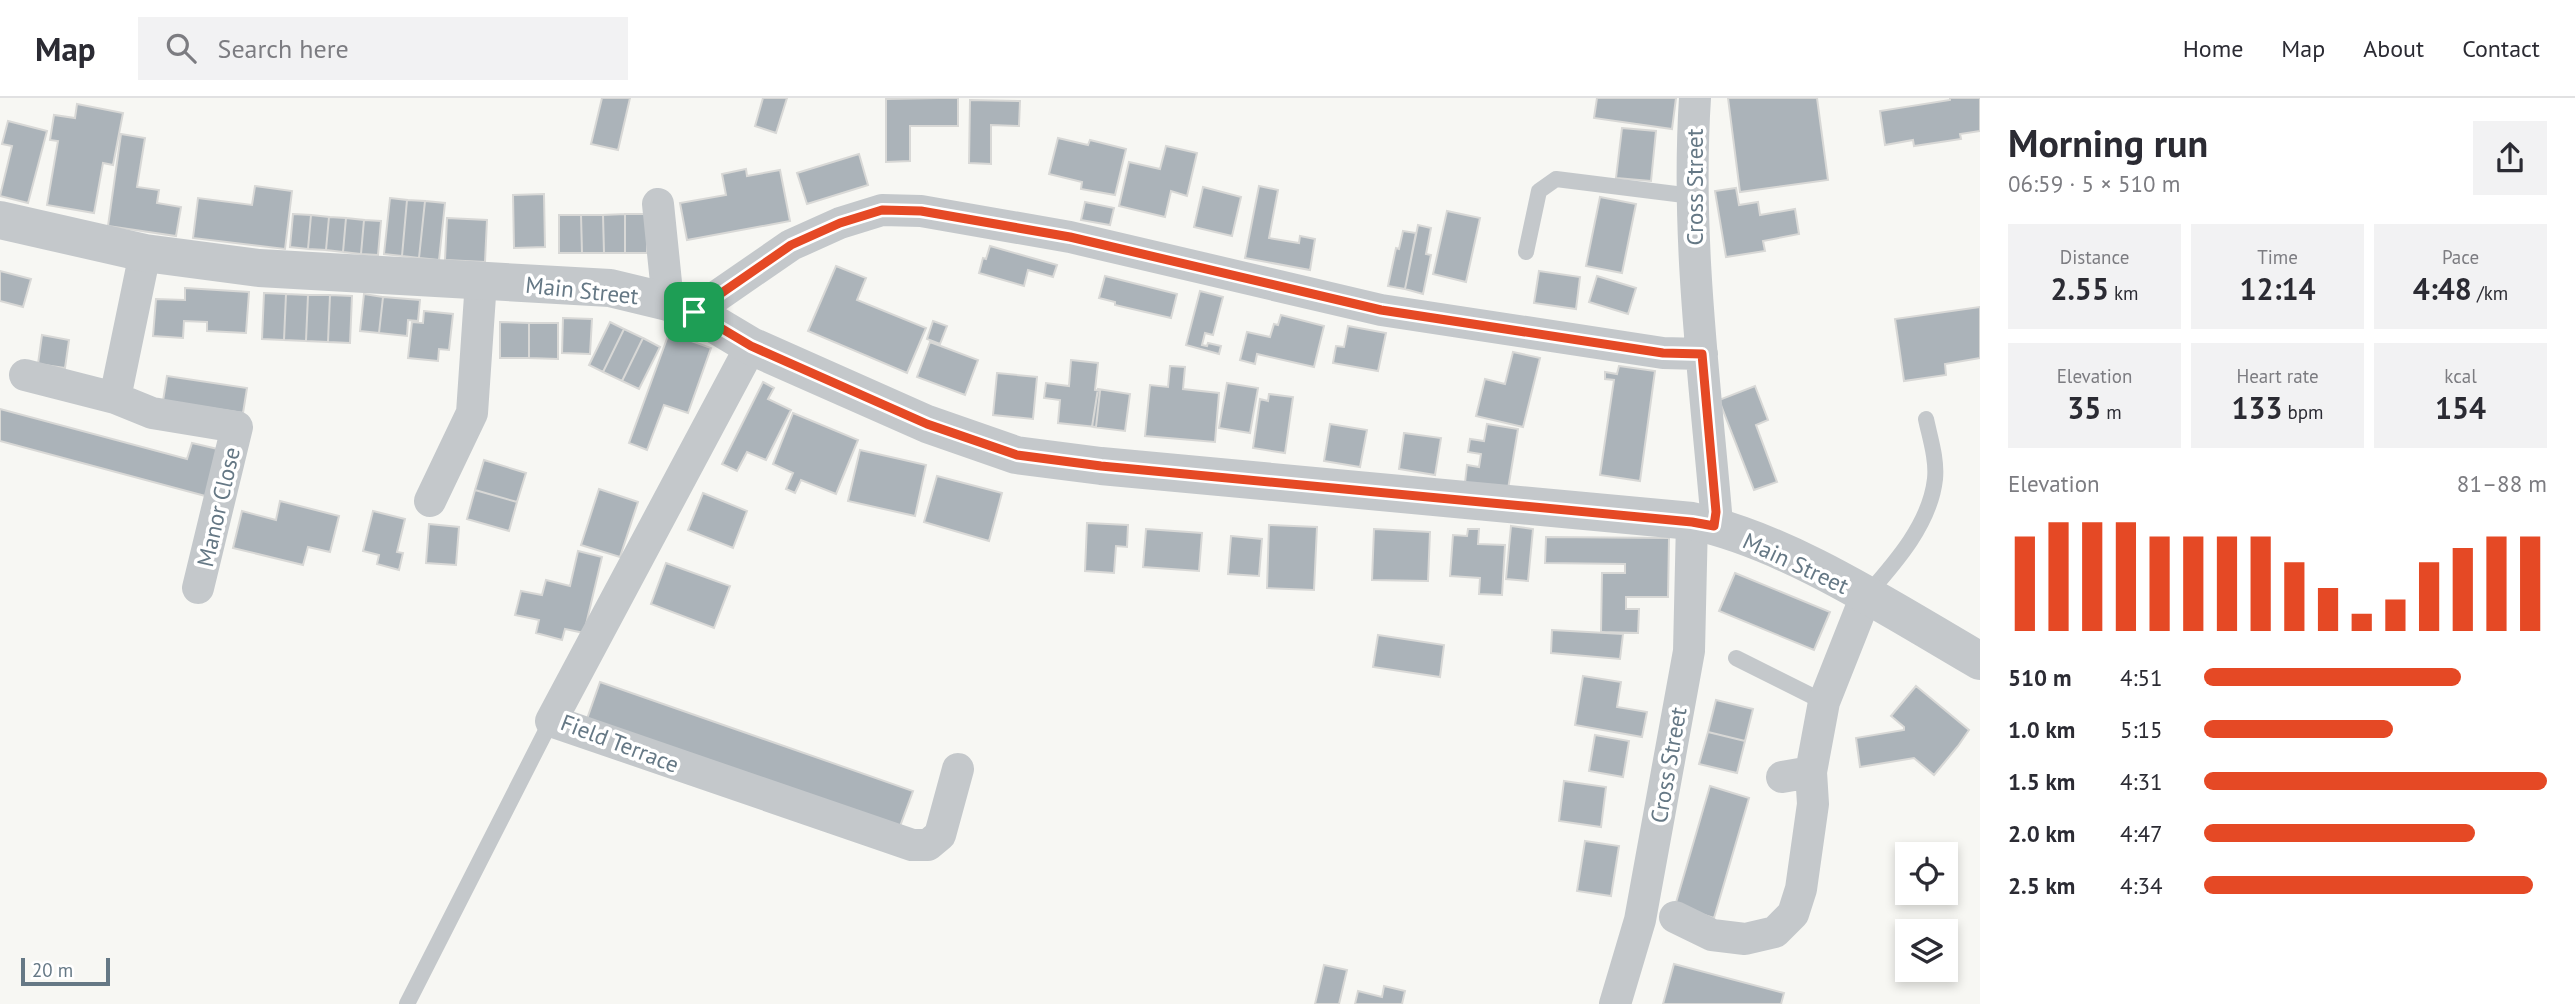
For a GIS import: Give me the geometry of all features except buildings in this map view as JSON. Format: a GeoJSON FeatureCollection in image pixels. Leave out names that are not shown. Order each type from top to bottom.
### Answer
{"type":"FeatureCollection","features":[{"type":"Feature","properties":{"kind":"street","name":"Cross Street"},"geometry":{"type":"LineString","coordinates":[[1615,1004],[1640,920],[1689,651],[1703,524],[1716,512],[1694,267],[1692,196],[1695,98]]}},
{"type":"Feature","properties":{"kind":"street"},"geometry":{"type":"LineString","coordinates":[[658,204],[681,307],[791,245],[840,223],[882,210],[921,211],[1070,237],[1381,310],[1663,353],[1702,354]]}},
{"type":"Feature","properties":{"kind":"street","name":"Main Street"},"geometry":{"type":"LineString","coordinates":[[0,220],[145,253],[259,268],[610,288],[681,307],[751,346],[927,424],[1017,455],[1101,466],[1703,524],[1787,554],[1980,661]]}},
{"type":"Feature","properties":{"kind":"street"},"geometry":{"type":"LineString","coordinates":[[115,398],[145,253]]}},
{"type":"Feature","properties":{"kind":"street"},"geometry":{"type":"LineString","coordinates":[[430,501],[472,413],[481,281]]}},
{"type":"Feature","properties":{"kind":"street","name":"Field Terrace"},"geometry":{"type":"LineString","coordinates":[[751,346],[551,721],[912,845],[928,845],[940,835],[958,769]]}},
{"type":"Feature","properties":{"kind":"street","name":"Manor Close"},"geometry":{"type":"LineString","coordinates":[[25,374],[115,398],[152,413],[237,427],[198,588]]}},
{"type":"Feature","properties":{"kind":"street"},"geometry":{"type":"LineString","coordinates":[[1675,917],[1712,935],[1745,939],[1775,932],[1793,914],[1801,889],[1814,804],[1797,775],[1866,596]]}},
{"type":"Feature","properties":{"kind":"lane"},"geometry":{"type":"LineString","coordinates":[[1526,253],[1539,191],[1556,179],[1692,196]]}},
{"type":"Feature","properties":{"kind":"lane"},"geometry":{"type":"LineString","coordinates":[[1866,596],[1919,527],[1927,510],[1935,477],[1934,456],[1926,419]]}},
{"type":"Feature","properties":{"kind":"lane"},"geometry":{"type":"LineString","coordinates":[[1736,659],[1824,702]]}},
{"type":"Feature","properties":{"kind":"lane"},"geometry":{"type":"LineString","coordinates":[[407,1004],[551,721]]}},
{"type":"Feature","properties":{"kind":"route"},"geometry":{"type":"LineString","coordinates":[[882,210],[921,211],[1070,237],[1381,310],[1663,353],[1702,354],[1716,512],[1714,526],[1101,466],[1017,455],[927,424],[751,346],[694,312],[791,245],[840,223],[882,210]]}}]}
